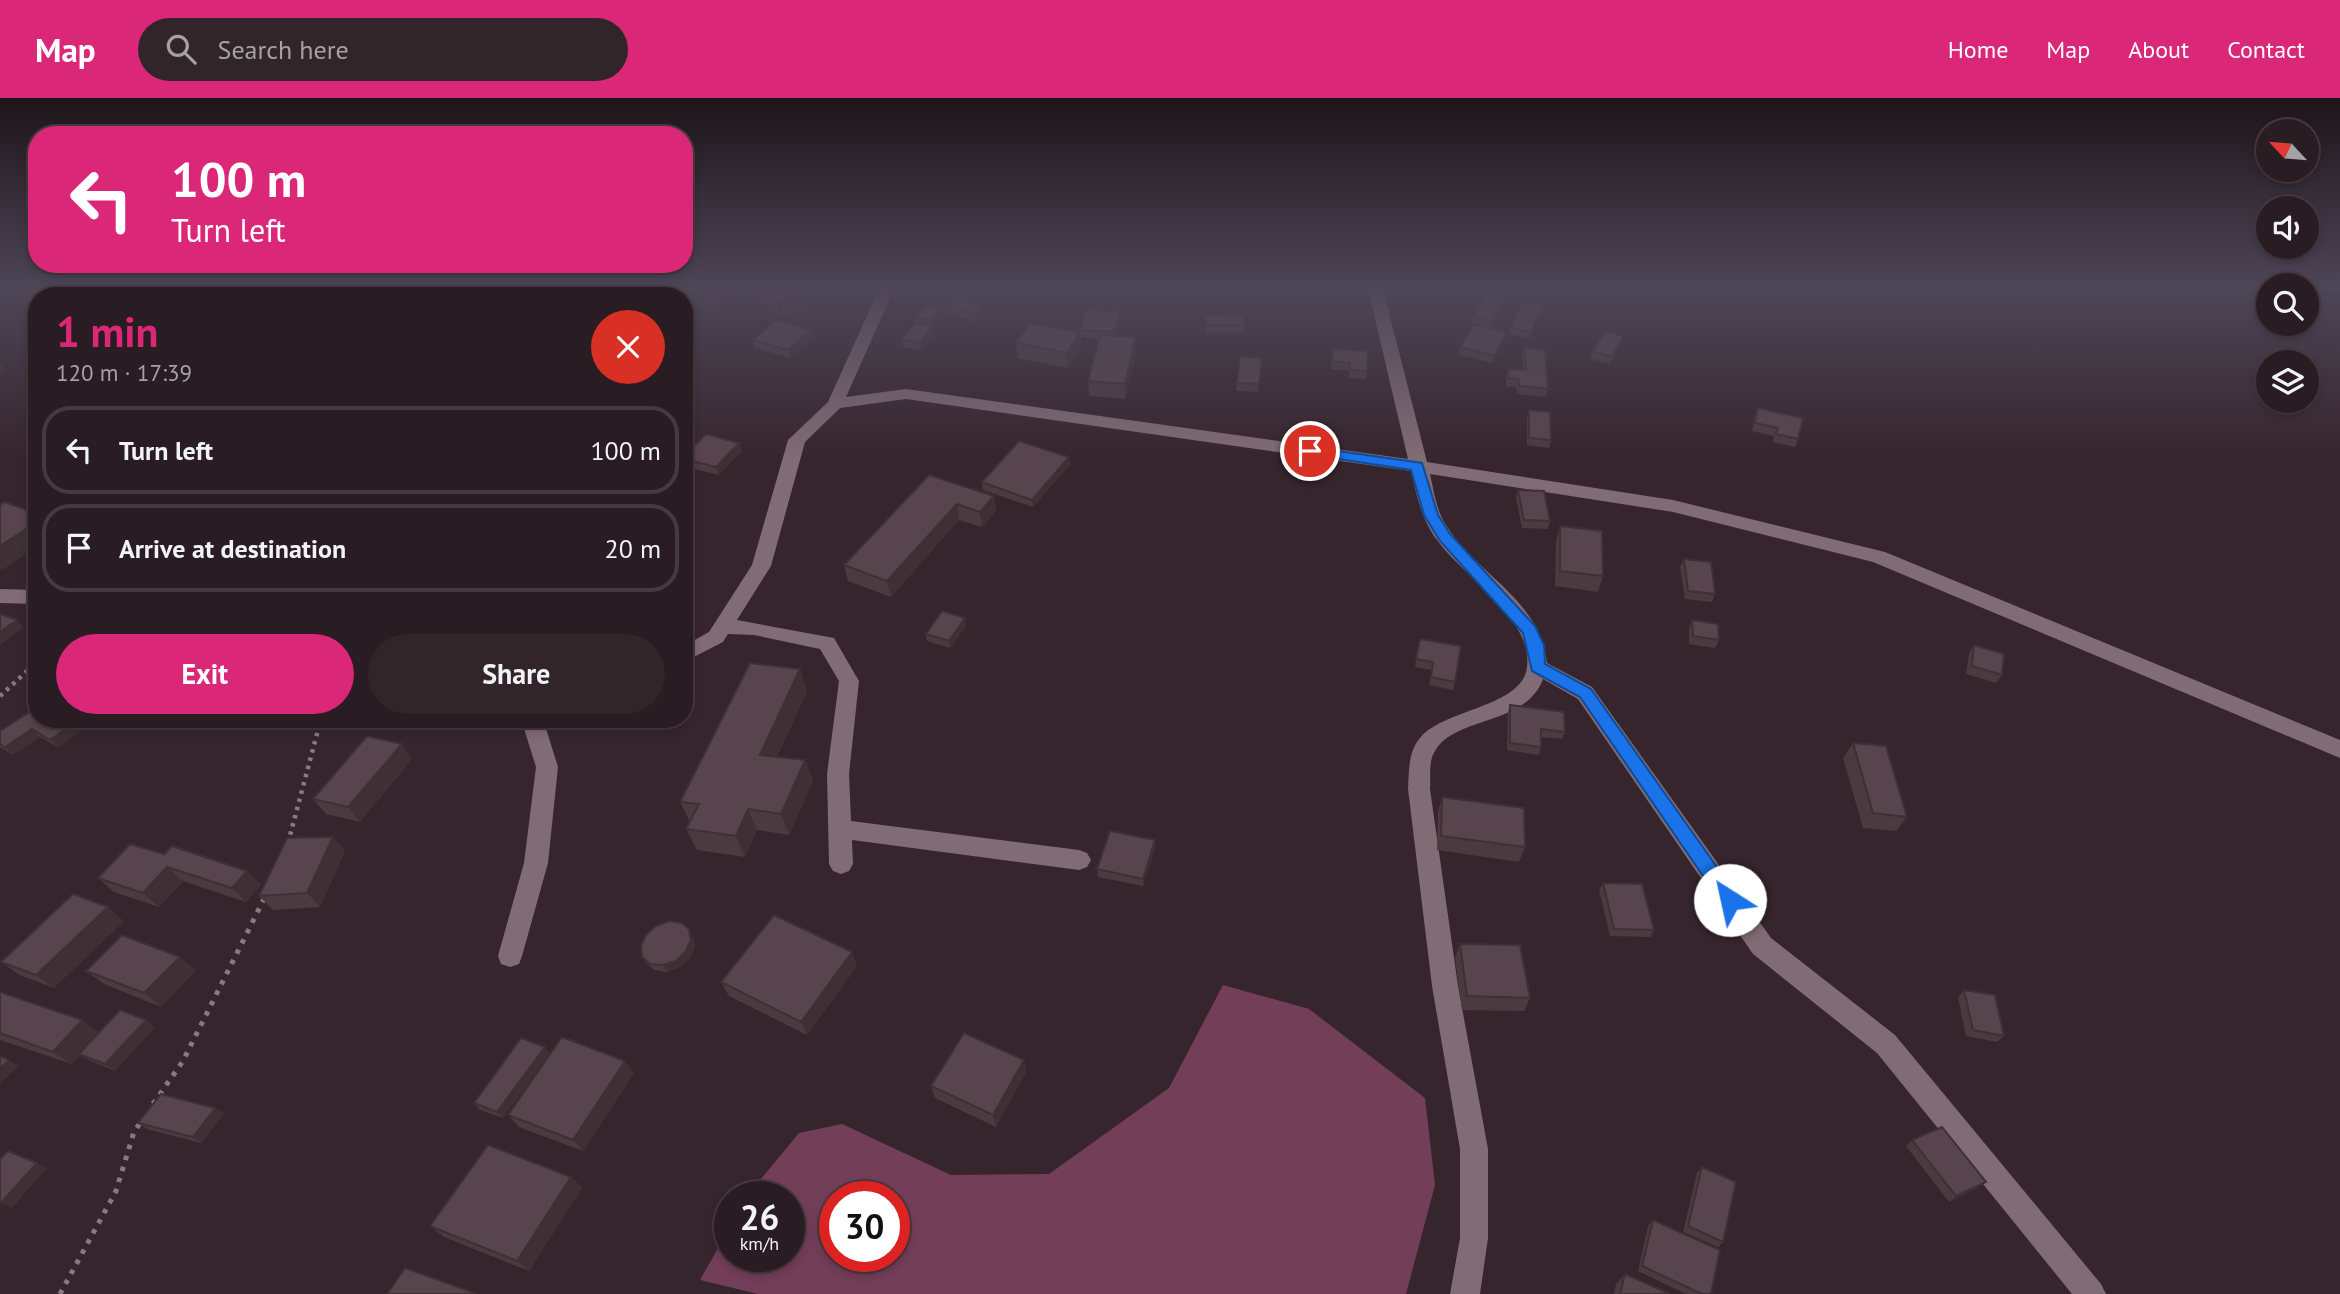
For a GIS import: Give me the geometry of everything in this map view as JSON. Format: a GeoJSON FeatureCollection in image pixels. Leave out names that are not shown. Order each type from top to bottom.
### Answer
{"type":"FeatureCollection","features":[{"type":"Feature","properties":{"kind":"street"},"geometry":{"type":"LineString","coordinates":[[693,649],[716,637],[761,566],[797,439],[835,404],[862,345]]}},
{"type":"Feature","properties":{"kind":"street"},"geometry":{"type":"LineString","coordinates":[[1388,345],[1431,515],[1445,537],[1530,630],[1536,645],[1538,667],[1527,689],[1508,705],[1442,732],[1430,740],[1420,764],[1419,789],[1444,986],[1474,1149],[1474,1238],[1465,1294]]}},
{"type":"Feature","properties":{"kind":"street"},"geometry":{"type":"LineString","coordinates":[[835,404],[906,394],[1417,466],[1672,506],[1878,557],[2340,749]]}},
{"type":"Feature","properties":{"kind":"street"},"geometry":{"type":"LineString","coordinates":[[0,596],[28,597]]}},
{"type":"Feature","properties":{"kind":"street"},"geometry":{"type":"LineString","coordinates":[[722,626],[754,628],[827,643],[849,681],[838,774],[841,864]]}},
{"type":"Feature","properties":{"kind":"street"},"geometry":{"type":"LineString","coordinates":[[1538,667],[1586,693],[1762,946],[1886,1044],[2091,1294]]}},
{"type":"Feature","properties":{"kind":"street"},"geometry":{"type":"LineString","coordinates":[[510,956],[536,863],[547,767],[535,728]]}},
{"type":"Feature","properties":{"kind":"street"},"geometry":{"type":"LineString","coordinates":[[840,829],[1079,860]]}},
{"type":"Feature","properties":{"kind":"path"},"geometry":{"type":"LineString","coordinates":[[0,696],[28,670]]}},
{"type":"Feature","properties":{"kind":"path"},"geometry":{"type":"LineString","coordinates":[[287,847],[319,728]]}},
{"type":"Feature","properties":{"kind":"path"},"geometry":{"type":"LineString","coordinates":[[60,1294],[116,1191],[134,1132],[183,1060],[271,885]]}},
{"type":"Feature","properties":{"kind":"shaded area"},"geometry":{"type":"Polygon","coordinates":[[[1223,985],[1309,1009],[1425,1098],[1435,1185],[1406,1294],[758,1294],[700,1280],[714,1255],[714,1272],[805,1272],[805,1181],[759,1181],[799,1133],[842,1124],[951,1175],[1049,1174],[1169,1088],[1223,985]]]}},
{"type":"Feature","properties":{"kind":"building"},"geometry":{"type":"Polygon","coordinates":[[[770,345],[794,345],[788,350],[770,345]]]}},
{"type":"Feature","properties":{"kind":"building"},"geometry":{"type":"Polygon","coordinates":[[[1025,345],[1072,345],[1067,353],[1025,345]]]}},
{"type":"Feature","properties":{"kind":"building"},"geometry":{"type":"Polygon","coordinates":[[[1097,345],[1134,345],[1125,384],[1088,381],[1097,345]]]}},
{"type":"Feature","properties":{"kind":"building"},"geometry":{"type":"Polygon","coordinates":[[[1461,345],[1500,345],[1494,356],[1460,347],[1461,345]]]}},
{"type":"Feature","properties":{"kind":"building"},"geometry":{"type":"Polygon","coordinates":[[[1597,345],[1619,345],[1612,357],[1593,351],[1597,345]]]}},
{"type":"Feature","properties":{"kind":"building"},"geometry":{"type":"Polygon","coordinates":[[[1524,348],[1545,350],[1548,389],[1519,386],[1518,379],[1508,378],[1508,369],[1526,370],[1524,348]]]}},
{"type":"Feature","properties":{"kind":"building"},"geometry":{"type":"Polygon","coordinates":[[[1333,349],[1368,351],[1367,371],[1350,370],[1350,363],[1332,361],[1333,349]]]}},
{"type":"Feature","properties":{"kind":"building"},"geometry":{"type":"Polygon","coordinates":[[[1240,357],[1262,358],[1259,384],[1237,383],[1240,357]]]}},
{"type":"Feature","properties":{"kind":"building"},"geometry":{"type":"Polygon","coordinates":[[[1758,408],[1803,418],[1798,439],[1776,434],[1778,428],[1755,423],[1758,408]]]}},
{"type":"Feature","properties":{"kind":"building"},"geometry":{"type":"Polygon","coordinates":[[[1529,410],[1550,412],[1551,440],[1529,438],[1529,410]]]}},
{"type":"Feature","properties":{"kind":"building"},"geometry":{"type":"Polygon","coordinates":[[[706,434],[739,443],[716,467],[693,461],[693,448],[706,434]]]}},
{"type":"Feature","properties":{"kind":"building"},"geometry":{"type":"Polygon","coordinates":[[[1019,441],[1069,457],[1032,500],[982,482],[1019,441]]]}},
{"type":"Feature","properties":{"kind":"building"},"geometry":{"type":"Polygon","coordinates":[[[929,475],[994,496],[980,512],[957,504],[887,581],[844,565],[929,475]]]}},
{"type":"Feature","properties":{"kind":"building"},"geometry":{"type":"Polygon","coordinates":[[[1518,490],[1544,491],[1550,521],[1524,520],[1518,490]]]}},
{"type":"Feature","properties":{"kind":"building"},"geometry":{"type":"Polygon","coordinates":[[[5,502],[28,511],[28,528],[0,546],[0,505],[5,502]]]}},
{"type":"Feature","properties":{"kind":"building"},"geometry":{"type":"Polygon","coordinates":[[[1560,526],[1602,531],[1603,576],[1560,571],[1560,526]]]}},
{"type":"Feature","properties":{"kind":"building"},"geometry":{"type":"Polygon","coordinates":[[[1684,559],[1711,562],[1715,594],[1688,591],[1684,559]]]}},
{"type":"Feature","properties":{"kind":"building"},"geometry":{"type":"Polygon","coordinates":[[[942,611],[965,618],[949,641],[926,634],[942,611]]]}},
{"type":"Feature","properties":{"kind":"building"},"geometry":{"type":"Polygon","coordinates":[[[0,614],[17,620],[0,632],[0,614]]]}},
{"type":"Feature","properties":{"kind":"building"},"geometry":{"type":"Polygon","coordinates":[[[1692,620],[1718,624],[1719,640],[1693,636],[1692,620]]]}},
{"type":"Feature","properties":{"kind":"building"},"geometry":{"type":"Polygon","coordinates":[[[1420,639],[1461,646],[1455,682],[1431,677],[1433,662],[1416,659],[1420,639]]]}},
{"type":"Feature","properties":{"kind":"building"},"geometry":{"type":"Polygon","coordinates":[[[1974,645],[2004,654],[2002,675],[1972,666],[1974,645]]]}},
{"type":"Feature","properties":{"kind":"building"},"geometry":{"type":"Polygon","coordinates":[[[750,663],[800,669],[760,755],[805,760],[781,814],[748,809],[736,836],[686,829],[699,804],[680,802],[750,663]]]}},
{"type":"Feature","properties":{"kind":"building"},"geometry":{"type":"Polygon","coordinates":[[[1510,705],[1564,712],[1565,732],[1541,729],[1541,747],[1510,743],[1510,705]]]}},
{"type":"Feature","properties":{"kind":"building"},"geometry":{"type":"Polygon","coordinates":[[[28,713],[28,728],[67,728],[50,740],[32,729],[5,747],[0,744],[0,731],[28,713]]]}},
{"type":"Feature","properties":{"kind":"building"},"geometry":{"type":"Polygon","coordinates":[[[367,736],[402,744],[348,807],[313,799],[367,736]]]}},
{"type":"Feature","properties":{"kind":"building"},"geometry":{"type":"Polygon","coordinates":[[[1853,743],[1886,746],[1907,817],[1873,813],[1853,743]]]}},
{"type":"Feature","properties":{"kind":"building"},"geometry":{"type":"Polygon","coordinates":[[[1442,797],[1524,808],[1525,847],[1441,836],[1442,797]]]}},
{"type":"Feature","properties":{"kind":"building"},"geometry":{"type":"Polygon","coordinates":[[[1110,831],[1155,840],[1143,879],[1097,869],[1110,831]]]}},
{"type":"Feature","properties":{"kind":"building"},"geometry":{"type":"Polygon","coordinates":[[[333,837],[307,893],[259,896],[287,838],[333,837]]]}},
{"type":"Feature","properties":{"kind":"building"},"geometry":{"type":"Polygon","coordinates":[[[130,844],[164,854],[172,846],[247,871],[232,888],[167,867],[143,893],[98,878],[130,844]]]}},
{"type":"Feature","properties":{"kind":"building"},"geometry":{"type":"Polygon","coordinates":[[[1603,883],[1642,884],[1654,930],[1614,929],[1603,883]]]}},
{"type":"Feature","properties":{"kind":"building"},"geometry":{"type":"Polygon","coordinates":[[[73,894],[108,907],[36,975],[1,962],[73,894]]]}},
{"type":"Feature","properties":{"kind":"building"},"geometry":{"type":"Polygon","coordinates":[[[774,915],[852,952],[801,1022],[721,982],[774,915]]]}},
{"type":"Feature","properties":{"kind":"building"},"geometry":{"type":"Polygon","coordinates":[[[669,921],[681,923],[689,929],[691,940],[686,951],[676,961],[663,965],[650,964],[642,957],[641,946],[646,935],[656,926],[669,921]]]}},
{"type":"Feature","properties":{"kind":"building"},"geometry":{"type":"Polygon","coordinates":[[[122,935],[180,957],[144,993],[86,971],[122,935]]]}},
{"type":"Feature","properties":{"kind":"building"},"geometry":{"type":"Polygon","coordinates":[[[1460,944],[1520,945],[1530,998],[1467,996],[1460,944]]]}},
{"type":"Feature","properties":{"kind":"building"},"geometry":{"type":"Polygon","coordinates":[[[1964,990],[1995,995],[2004,1036],[1973,1030],[1964,990]]]}},
{"type":"Feature","properties":{"kind":"building"},"geometry":{"type":"Polygon","coordinates":[[[0,992],[82,1020],[53,1052],[0,1033],[0,992]]]}},
{"type":"Feature","properties":{"kind":"building"},"geometry":{"type":"Polygon","coordinates":[[[120,1010],[146,1020],[105,1064],[79,1054],[120,1010]]]}},
{"type":"Feature","properties":{"kind":"building"},"geometry":{"type":"Polygon","coordinates":[[[964,1033],[1024,1060],[993,1115],[931,1086],[964,1033]]]}},
{"type":"Feature","properties":{"kind":"building"},"geometry":{"type":"Polygon","coordinates":[[[562,1037],[625,1061],[573,1140],[508,1115],[562,1037]]]}},
{"type":"Feature","properties":{"kind":"building"},"geometry":{"type":"Polygon","coordinates":[[[521,1038],[545,1047],[497,1112],[474,1103],[521,1038]]]}},
{"type":"Feature","properties":{"kind":"building"},"geometry":{"type":"Polygon","coordinates":[[[0,1056],[9,1060],[0,1068],[0,1056]]]}},
{"type":"Feature","properties":{"kind":"building"},"geometry":{"type":"Polygon","coordinates":[[[161,1094],[215,1108],[193,1137],[138,1123],[161,1094]]]}},
{"type":"Feature","properties":{"kind":"building"},"geometry":{"type":"Polygon","coordinates":[[[1942,1127],[1986,1182],[1956,1196],[1912,1140],[1942,1127]]]}},
{"type":"Feature","properties":{"kind":"building"},"geometry":{"type":"Polygon","coordinates":[[[488,1145],[571,1177],[517,1261],[430,1226],[488,1145]]]}},
{"type":"Feature","properties":{"kind":"building"},"geometry":{"type":"Polygon","coordinates":[[[8,1151],[37,1163],[1,1203],[0,1159],[8,1151]]]}},
{"type":"Feature","properties":{"kind":"building"},"geometry":{"type":"Polygon","coordinates":[[[1702,1167],[1736,1182],[1723,1242],[1688,1226],[1702,1167]]]}},
{"type":"Feature","properties":{"kind":"building"},"geometry":{"type":"Polygon","coordinates":[[[1653,1220],[1720,1250],[1711,1294],[1702,1294],[1642,1266],[1653,1220]]]}},
{"type":"Feature","properties":{"kind":"building"},"geometry":{"type":"Polygon","coordinates":[[[405,1268],[477,1294],[387,1294],[405,1268]]]}},
{"type":"Feature","properties":{"kind":"building"},"geometry":{"type":"Polygon","coordinates":[[[1625,1274],[1670,1294],[1620,1294],[1625,1274]]]}},
{"type":"Feature","properties":{"kind":"route"},"geometry":{"type":"LineString","coordinates":[[1310,451],[1417,466],[1431,515],[1445,537],[1530,630],[1536,645],[1538,667],[1586,693],[1730,900]]}}]}
